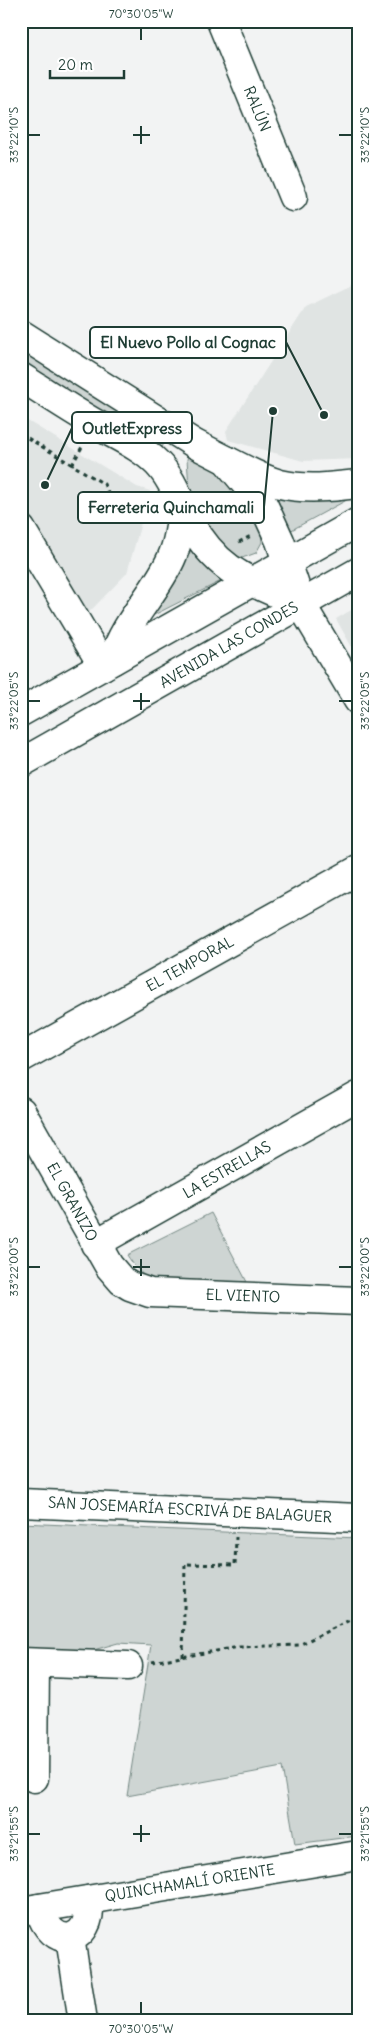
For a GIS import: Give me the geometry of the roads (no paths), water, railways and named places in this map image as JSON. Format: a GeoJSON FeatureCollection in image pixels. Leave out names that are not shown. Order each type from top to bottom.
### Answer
{"type":"FeatureCollection","features":[{"type":"Feature","properties":{"kind":"street","name":"RALÚN"},"geometry":{"type":"LineString","coordinates":[[221,21],[293,197]]}},
{"type":"Feature","properties":{"kind":"street"},"geometry":{"type":"LineString","coordinates":[[21,334],[195,444],[226,460],[280,484],[309,488],[358,484]]}},
{"type":"Feature","properties":{"kind":"street"},"geometry":{"type":"LineString","coordinates":[[21,377],[138,448],[157,463],[202,541],[214,556],[236,574],[301,604]]}},
{"type":"Feature","properties":{"kind":"street"},"geometry":{"type":"LineString","coordinates":[[108,663],[132,618],[172,558],[178,542],[177,495],[170,470],[173,457],[183,448],[195,444]]}},
{"type":"Feature","properties":{"kind":"street"},"geometry":{"type":"LineString","coordinates":[[226,460],[250,486],[264,506],[273,523],[288,562],[301,604],[358,700]]}},
{"type":"Feature","properties":{"kind":"street"},"geometry":{"type":"LineString","coordinates":[[21,712],[358,522]]}},
{"type":"Feature","properties":{"kind":"street"},"geometry":{"type":"LineString","coordinates":[[21,529],[108,663]]}},
{"type":"Feature","properties":{"kind":"street","name":"AVENIDA LAS CONDES"},"geometry":{"type":"LineString","coordinates":[[21,763],[358,572]]}},
{"type":"Feature","properties":{"kind":"street","name":"EL TEMPORAL"},"geometry":{"type":"LineString","coordinates":[[21,1058],[358,870]]}},
{"type":"Feature","properties":{"kind":"street","name":"LA ESTRELLAS"},"geometry":{"type":"LineString","coordinates":[[95,1244],[358,1096]]}},
{"type":"Feature","properties":{"kind":"street","name":"EL GRANIZO"},"geometry":{"type":"LineString","coordinates":[[21,1111],[95,1244],[115,1274],[130,1286]]}},
{"type":"Feature","properties":{"kind":"street","name":"EL VIENTO"},"geometry":{"type":"LineString","coordinates":[[130,1286],[150,1293],[358,1301]]}},
{"type":"Feature","properties":{"kind":"street","name":"SAN JOSEMARÍA ESCRIVÁ DE BALAGUER"},"geometry":{"type":"LineString","coordinates":[[22,1501],[358,1518]]}},
{"type":"Feature","properties":{"kind":"street"},"geometry":{"type":"LineString","coordinates":[[34,1778],[28,1662],[128,1666]]}},
{"type":"Feature","properties":{"kind":"street","name":"QUINCHAMALÍ ORIENTE"},"geometry":{"type":"LineString","coordinates":[[30,1909],[358,1855]]}},
{"type":"Feature","properties":{"kind":"street"},"geometry":{"type":"LineString","coordinates":[[30,1909],[59,1937],[70,1938],[79,1934],[86,1924],[90,1912],[89,1900]]}},
{"type":"Feature","properties":{"kind":"street"},"geometry":{"type":"LineString","coordinates":[[70,1938],[83,2021]]}},
{"type":"Feature","properties":{"kind":"place","name":"Ferreteria Quinchamali"},"geometry":{"type":"Point","coordinates":[273,411]}},
{"type":"Feature","properties":{"kind":"place","name":"El Nuevo Pollo al Cognac"},"geometry":{"type":"Point","coordinates":[324,415]}},
{"type":"Feature","properties":{"kind":"place","name":"OutletExpress"},"geometry":{"type":"Point","coordinates":[45,485]}}]}
